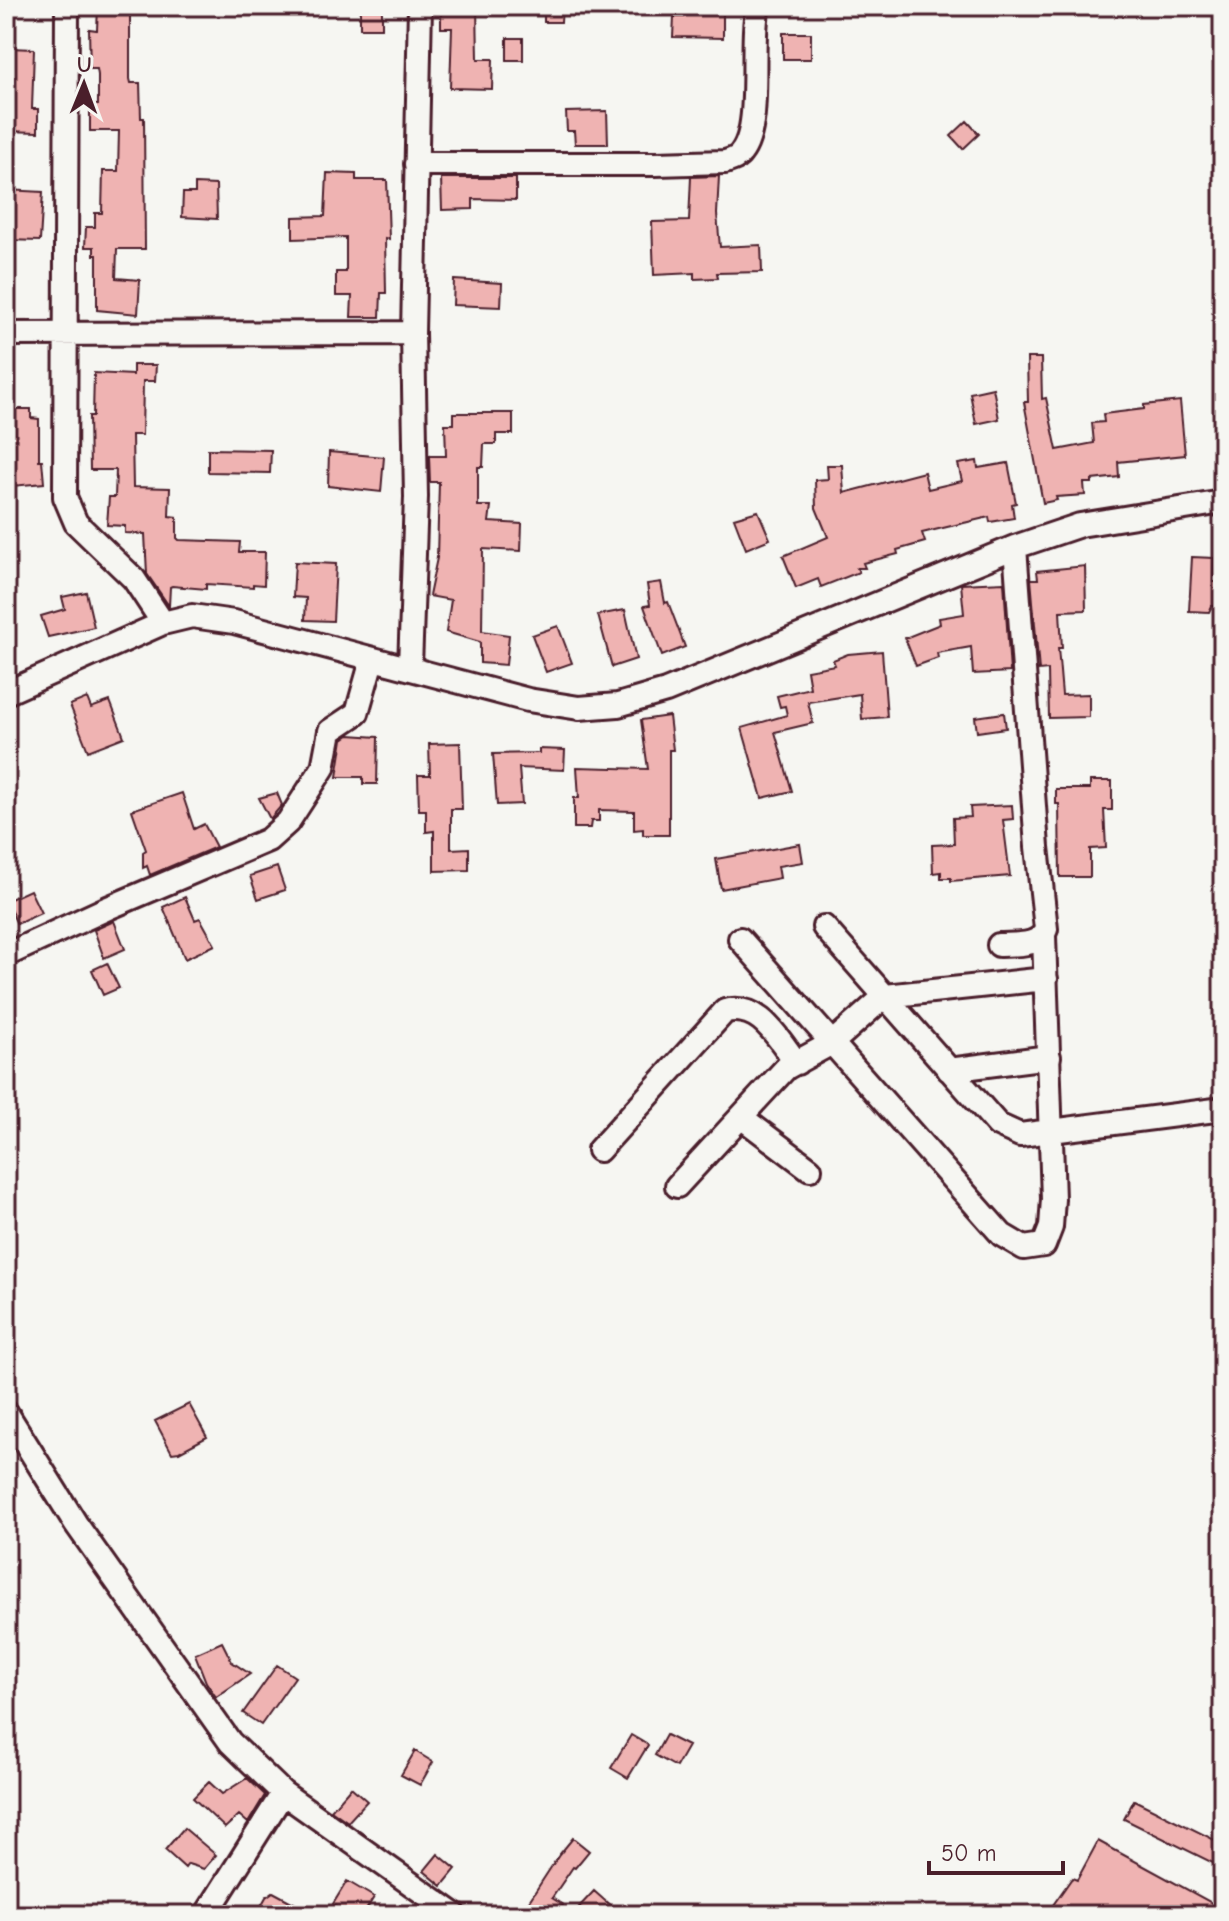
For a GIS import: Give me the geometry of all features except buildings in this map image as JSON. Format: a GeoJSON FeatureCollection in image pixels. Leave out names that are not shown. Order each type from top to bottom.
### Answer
{"type":"FeatureCollection","features":[{"type":"Feature","properties":{"kind":"street"},"geometry":{"type":"LineString","coordinates":[[67,6],[65,497],[76,523],[134,579],[163,623]]}},
{"type":"Feature","properties":{"kind":"street"},"geometry":{"type":"LineString","coordinates":[[410,667],[416,497],[413,333],[420,6]]}},
{"type":"Feature","properties":{"kind":"street"},"geometry":{"type":"LineString","coordinates":[[416,164],[656,164],[735,159],[748,141],[754,96],[753,45],[758,6]]}},
{"type":"Feature","properties":{"kind":"street"},"geometry":{"type":"LineString","coordinates":[[6,334],[413,333]]}},
{"type":"Feature","properties":{"kind":"street"},"geometry":{"type":"LineString","coordinates":[[6,693],[163,623],[192,616],[234,622],[528,700],[579,708],[618,705],[666,691],[1015,547],[1080,525],[1223,502]]}},
{"type":"Feature","properties":{"kind":"street"},"geometry":{"type":"LineString","coordinates":[[740,939],[1002,1235],[1024,1248],[1044,1245],[1051,1227],[1052,1130],[1046,929],[1015,547]]}},
{"type":"Feature","properties":{"kind":"street"},"geometry":{"type":"LineString","coordinates":[[6,955],[268,840],[288,822],[323,768],[330,731],[357,713],[372,660]]}},
{"type":"Feature","properties":{"kind":"street"},"geometry":{"type":"LineString","coordinates":[[824,927],[998,1125],[1020,1135],[1223,1109]]}},
{"type":"Feature","properties":{"kind":"street"},"geometry":{"type":"LineString","coordinates":[[999,945],[1037,941],[1044,936]]}},
{"type":"Feature","properties":{"kind":"street"},"geometry":{"type":"LineString","coordinates":[[677,1186],[786,1068],[832,1043],[885,996],[1046,979]]}},
{"type":"Feature","properties":{"kind":"street"},"geometry":{"type":"LineString","coordinates":[[599,1150],[725,1011],[740,1007],[760,1016],[797,1063]]}},
{"type":"Feature","properties":{"kind":"street"},"geometry":{"type":"LineString","coordinates":[[949,1070],[1049,1057]]}},
{"type":"Feature","properties":{"kind":"street"},"geometry":{"type":"LineString","coordinates":[[741,1117],[810,1169]]}},
{"type":"Feature","properties":{"kind":"street"},"geometry":{"type":"LineString","coordinates":[[6,1412],[76,1524],[230,1742],[283,1793],[455,1915]]}},
{"type":"Feature","properties":{"kind":"street"},"geometry":{"type":"LineString","coordinates":[[206,1915],[283,1793]]}}]}
